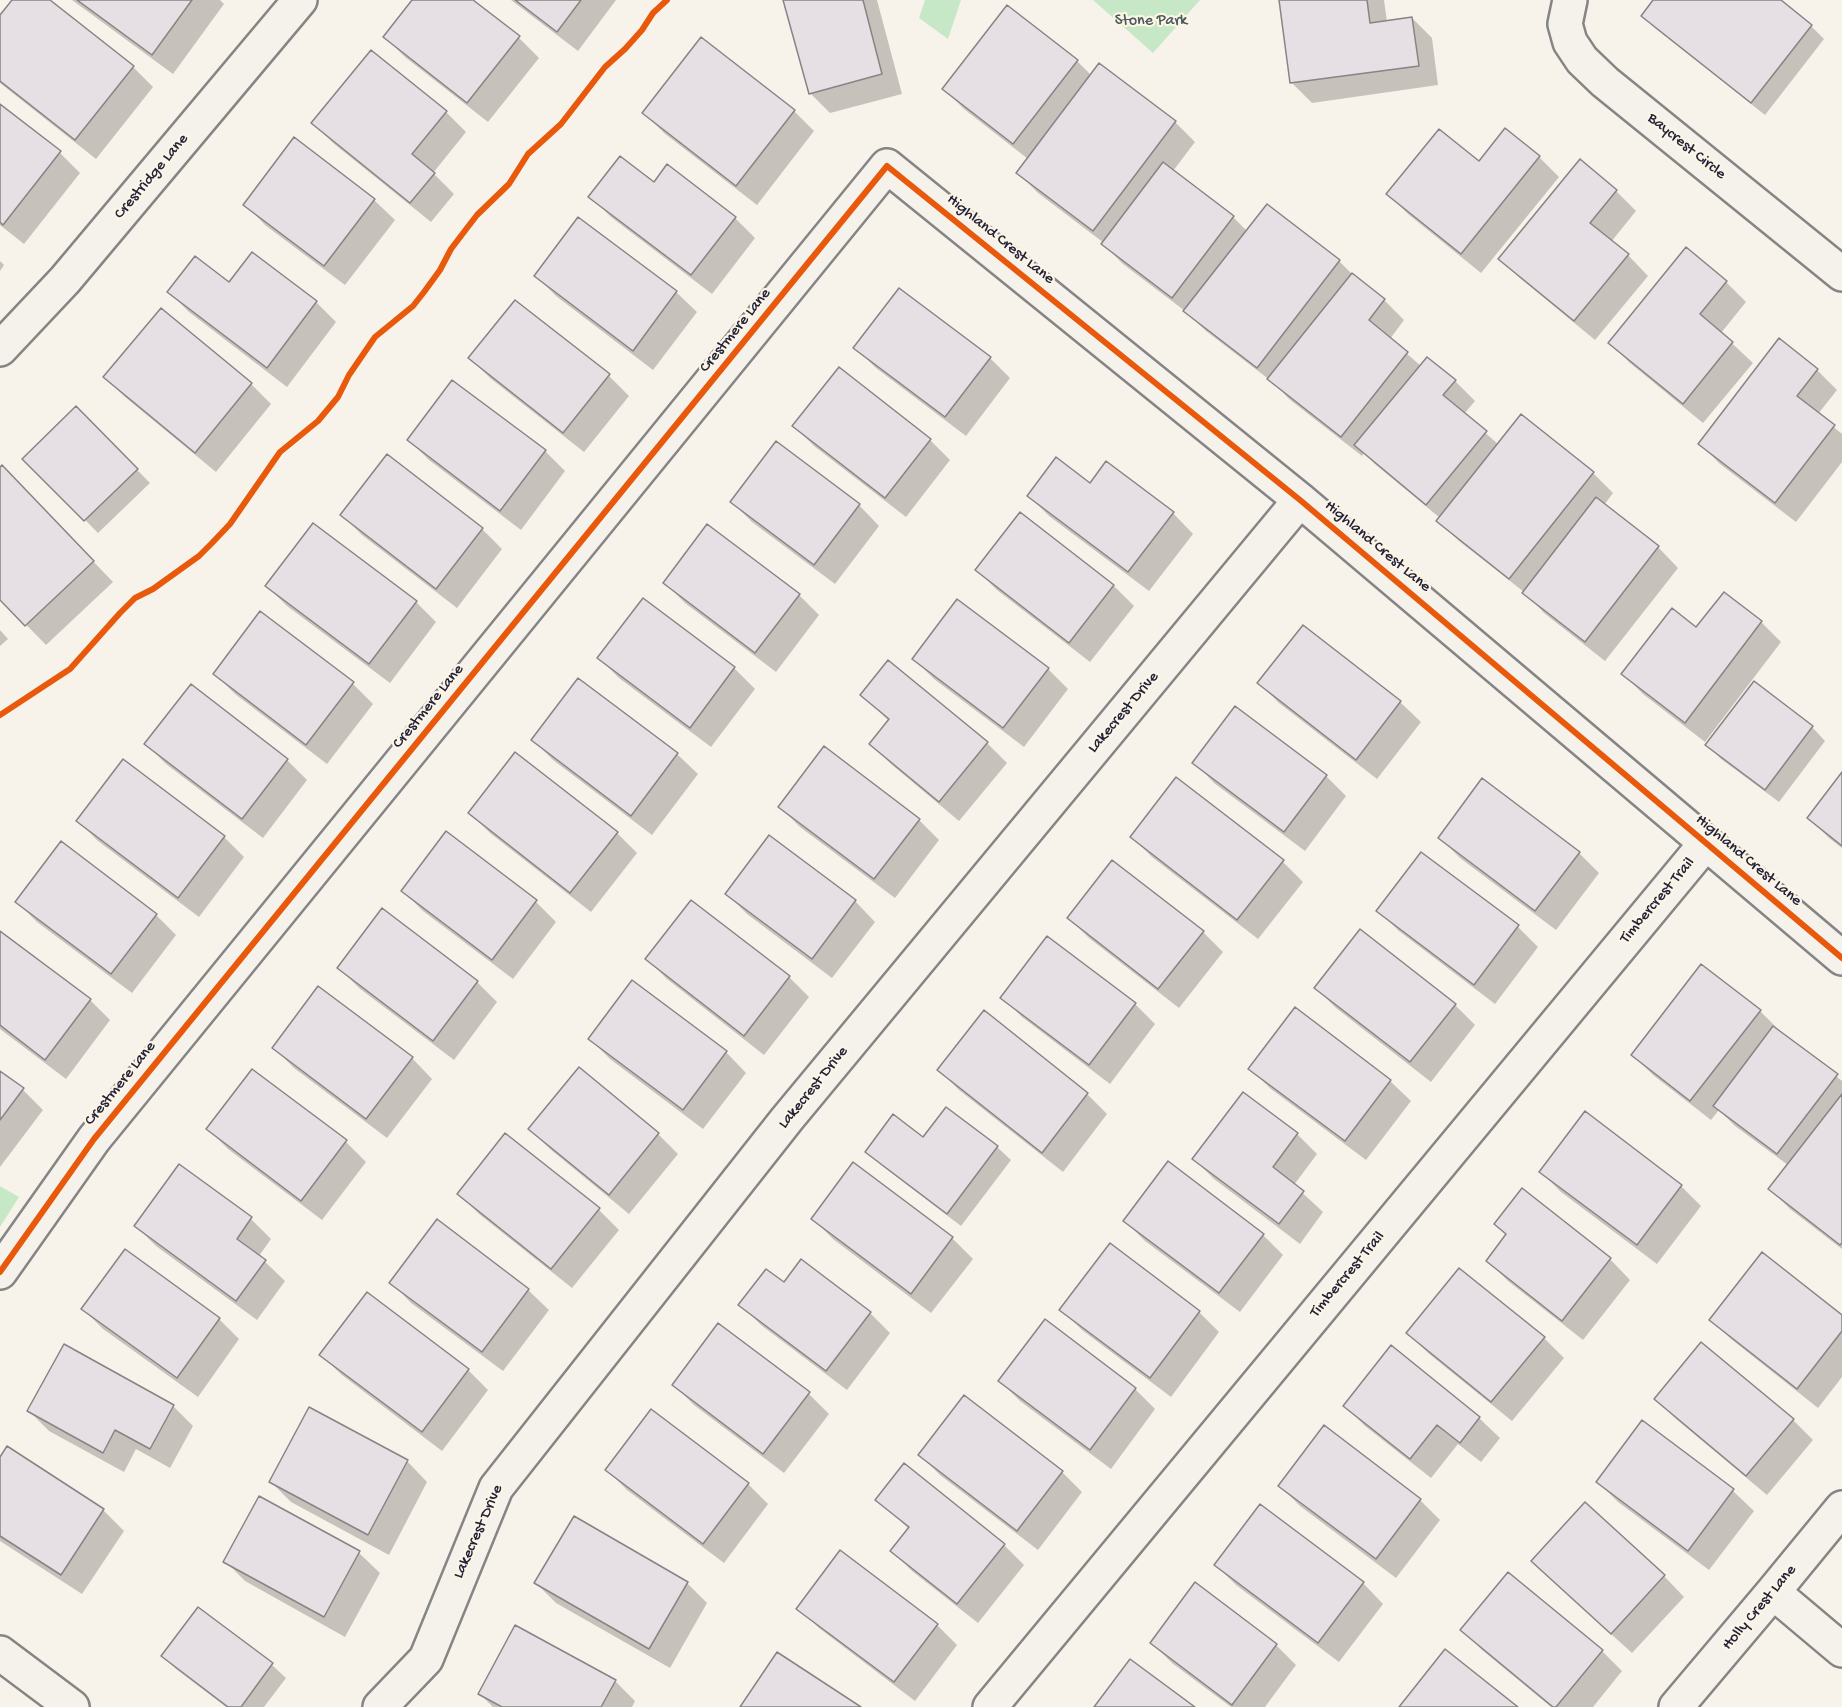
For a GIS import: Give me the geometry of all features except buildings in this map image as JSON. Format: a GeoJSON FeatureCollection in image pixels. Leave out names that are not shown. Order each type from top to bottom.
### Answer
{"type":"FeatureCollection","features":[{"type":"Feature","properties":{"kind":"street","name":"Crestridge Lane"},"geometry":{"type":"LineString","coordinates":[[0,349],[65,280],[300,0]]}},
{"type":"Feature","properties":{"kind":"street","name":"Baycrest Circle"},"geometry":{"type":"LineString","coordinates":[[1570,0],[1565,24],[1570,42],[1582,60],[1605,82],[1842,274]]}},
{"type":"Feature","properties":{"kind":"street","name":"Highland Crest Lane"},"geometry":{"type":"LineString","coordinates":[[887,166],[1300,500],[1842,958]]}},
{"type":"Feature","properties":{"kind":"street","name":"Crestmere Lane"},"geometry":{"type":"LineString","coordinates":[[0,1272],[94,1139],[887,166]]}},
{"type":"Feature","properties":{"kind":"street","name":"Lakecrest Drive"},"geometry":{"type":"LineString","coordinates":[[380,1707],[426,1659],[496,1488],[787,1119],[1300,500]]}},
{"type":"Feature","properties":{"kind":"street","name":"Timbercrest Trail"},"geometry":{"type":"LineString","coordinates":[[990,1707],[1706,843]]}},
{"type":"Feature","properties":{"kind":"street","name":"Holly Crest Lane"},"geometry":{"type":"LineString","coordinates":[[1676,1707],[1842,1508]]}},
{"type":"Feature","properties":{"kind":"street"},"geometry":{"type":"LineString","coordinates":[[1773,1592],[1842,1650]]}},
{"type":"Feature","properties":{"kind":"street"},"geometry":{"type":"LineString","coordinates":[[0,1653],[72,1707]]}},
{"type":"Feature","properties":{"kind":"green space"},"geometry":{"type":"Polygon","coordinates":[[[925,0],[961,0],[948,39],[919,18],[925,0]]]}},
{"type":"Feature","properties":{"kind":"green space","name":"Stone Park"},"geometry":{"type":"Polygon","coordinates":[[[1093,0],[1200,0],[1153,53],[1093,0]]]}},
{"type":"Feature","properties":{"kind":"green space"},"geometry":{"type":"Polygon","coordinates":[[[0,1186],[19,1197],[0,1227],[0,1186]]]}},
{"type":"Feature","properties":{"kind":"cycle path"},"geometry":{"type":"LineString","coordinates":[[0,715],[70,669],[135,598],[153,589],[199,556],[230,524],[280,452],[318,421],[338,397],[349,375],[375,337],[413,306],[477,215],[509,184],[528,154],[561,124],[605,67],[625,49],[653,13],[667,0]]}},
{"type":"Feature","properties":{"kind":"cycle path"},"geometry":{"type":"LineString","coordinates":[[0,1272],[94,1139],[887,166],[1300,500],[1842,958]]}}]}
